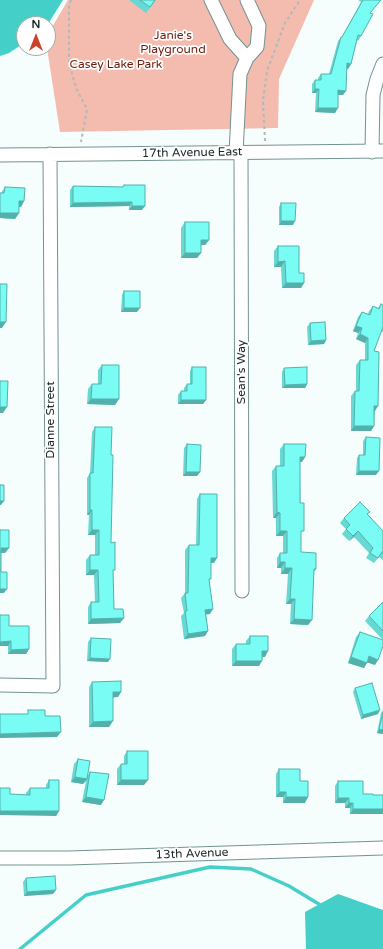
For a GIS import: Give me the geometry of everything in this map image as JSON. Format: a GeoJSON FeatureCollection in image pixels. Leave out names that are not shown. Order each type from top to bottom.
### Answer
{"type":"FeatureCollection","features":[{"type":"Feature","properties":{"kind":"street"},"geometry":{"type":"LineString","coordinates":[[211,0],[230,39],[246,58]]}},
{"type":"Feature","properties":{"kind":"street","name":"Sean's Way"},"geometry":{"type":"LineString","coordinates":[[242,591],[238,153],[240,74],[246,58],[257,47],[259,26],[247,0]]}},
{"type":"Feature","properties":{"kind":"street"},"geometry":{"type":"LineString","coordinates":[[377,151],[373,95],[383,64]]}},
{"type":"Feature","properties":{"kind":"street","name":"17th Avenue East"},"geometry":{"type":"LineString","coordinates":[[0,155],[377,151]]}},
{"type":"Feature","properties":{"kind":"street","name":"Dianne Street"},"geometry":{"type":"LineString","coordinates":[[0,685],[53,686],[50,154]]}},
{"type":"Feature","properties":{"kind":"street","name":"13th Avenue"},"geometry":{"type":"LineString","coordinates":[[0,858],[76,858],[383,848]]}},
{"type":"Feature","properties":{"kind":"path"},"geometry":{"type":"LineString","coordinates":[[71,0],[69,6],[69,62],[76,88],[87,109],[79,154]]}},
{"type":"Feature","properties":{"kind":"path"},"geometry":{"type":"LineString","coordinates":[[265,152],[263,101],[267,71],[285,23],[300,0]]}},
{"type":"Feature","properties":{"kind":"green space","name":"Casey Lake Park"},"geometry":{"type":"Polygon","coordinates":[[[68,0],[314,0],[279,79],[278,128],[60,132],[48,56],[56,56],[56,20],[68,0]]]}},
{"type":"Feature","properties":{"kind":"water"},"geometry":{"type":"Polygon","coordinates":[[[0,0],[63,0],[53,16],[16,16],[16,48],[0,56],[0,0]]]}},
{"type":"Feature","properties":{"kind":"water"},"geometry":{"type":"Polygon","coordinates":[[[338,894],[383,910],[383,949],[306,949],[305,912],[338,894]]]}},
{"type":"Feature","properties":{"kind":"building"},"geometry":{"type":"Polygon","coordinates":[[[140,0],[155,0],[150,7],[140,0]]]}},
{"type":"Feature","properties":{"kind":"building"},"geometry":{"type":"Polygon","coordinates":[[[363,0],[381,0],[370,13],[373,14],[361,36],[358,35],[351,64],[347,63],[346,91],[338,90],[338,108],[318,108],[319,89],[315,89],[315,80],[321,80],[321,74],[331,74],[341,37],[363,0]]]}},
{"type":"Feature","properties":{"kind":"building"},"geometry":{"type":"Polygon","coordinates":[[[124,185],[145,185],[145,206],[132,206],[132,202],[73,203],[73,186],[123,187],[124,185]]]}},
{"type":"Feature","properties":{"kind":"building"},"geometry":{"type":"Polygon","coordinates":[[[5,187],[25,188],[24,201],[19,201],[19,213],[0,213],[0,193],[4,193],[5,187]]]}},
{"type":"Feature","properties":{"kind":"building"},"geometry":{"type":"Polygon","coordinates":[[[281,203],[296,203],[295,221],[281,221],[281,203]]]}},
{"type":"Feature","properties":{"kind":"building"},"geometry":{"type":"Polygon","coordinates":[[[185,222],[209,222],[209,240],[201,240],[201,253],[185,253],[185,222]]]}},
{"type":"Feature","properties":{"kind":"building"},"geometry":{"type":"Polygon","coordinates":[[[278,246],[299,246],[299,273],[304,273],[304,283],[286,283],[285,261],[278,262],[278,246]]]}},
{"type":"Feature","properties":{"kind":"building"},"geometry":{"type":"Polygon","coordinates":[[[0,284],[7,284],[6,322],[0,322],[0,284]]]}},
{"type":"Feature","properties":{"kind":"building"},"geometry":{"type":"Polygon","coordinates":[[[124,291],[140,291],[140,308],[124,308],[124,291]]]}},
{"type":"Feature","properties":{"kind":"building"},"geometry":{"type":"Polygon","coordinates":[[[381,304],[383,305],[383,327],[374,351],[379,352],[378,406],[374,406],[374,426],[354,426],[355,391],[359,391],[360,360],[368,360],[368,338],[360,334],[362,328],[356,326],[362,312],[370,315],[373,306],[379,309],[381,304]]]}},
{"type":"Feature","properties":{"kind":"building"},"geometry":{"type":"Polygon","coordinates":[[[325,322],[326,340],[311,341],[310,323],[325,322]]]}},
{"type":"Feature","properties":{"kind":"building"},"geometry":{"type":"Polygon","coordinates":[[[102,365],[119,365],[119,399],[91,399],[92,384],[101,384],[102,365]]]}},
{"type":"Feature","properties":{"kind":"building"},"geometry":{"type":"Polygon","coordinates":[[[192,367],[206,367],[206,400],[181,400],[181,391],[187,391],[187,384],[192,384],[192,367]]]}},
{"type":"Feature","properties":{"kind":"building"},"geometry":{"type":"Polygon","coordinates":[[[307,367],[307,384],[285,385],[284,368],[307,367]]]}},
{"type":"Feature","properties":{"kind":"building"},"geometry":{"type":"Polygon","coordinates":[[[0,381],[8,381],[7,407],[0,407],[0,381]]]}},
{"type":"Feature","properties":{"kind":"building"},"geometry":{"type":"Polygon","coordinates":[[[95,427],[112,427],[111,455],[113,455],[111,543],[115,542],[115,570],[113,570],[114,609],[123,609],[124,618],[91,619],[91,602],[99,602],[98,570],[90,570],[90,555],[99,555],[99,530],[92,530],[92,510],[90,510],[90,473],[93,473],[95,427]]]}},
{"type":"Feature","properties":{"kind":"building"},"geometry":{"type":"Polygon","coordinates":[[[366,437],[380,438],[379,471],[359,471],[359,455],[365,455],[366,437]]]}},
{"type":"Feature","properties":{"kind":"building"},"geometry":{"type":"Polygon","coordinates":[[[187,444],[201,445],[200,472],[186,472],[187,444]]]}},
{"type":"Feature","properties":{"kind":"building"},"geometry":{"type":"Polygon","coordinates":[[[284,444],[306,444],[305,457],[300,457],[300,503],[304,503],[304,531],[301,531],[301,552],[316,553],[312,620],[294,619],[295,599],[290,599],[292,568],[285,568],[285,562],[280,562],[280,553],[287,553],[287,531],[280,531],[280,513],[277,512],[276,466],[284,466],[284,444]]]}},
{"type":"Feature","properties":{"kind":"building"},"geometry":{"type":"Polygon","coordinates":[[[0,485],[4,485],[4,501],[0,501],[0,485]]]}},
{"type":"Feature","properties":{"kind":"building"},"geometry":{"type":"Polygon","coordinates":[[[200,494],[217,494],[217,558],[211,558],[211,579],[209,579],[213,609],[205,610],[208,631],[188,634],[185,611],[187,611],[185,593],[188,593],[189,545],[199,545],[200,494]]]}},
{"type":"Feature","properties":{"kind":"building"},"geometry":{"type":"Polygon","coordinates":[[[360,502],[370,512],[367,514],[383,531],[383,552],[378,558],[370,553],[373,548],[358,531],[353,536],[346,529],[350,525],[344,518],[360,502]]]}},
{"type":"Feature","properties":{"kind":"building"},"geometry":{"type":"Polygon","coordinates":[[[0,530],[9,530],[9,548],[1,548],[1,572],[7,572],[7,589],[0,589],[0,530]]]}},
{"type":"Feature","properties":{"kind":"building"},"geometry":{"type":"Polygon","coordinates":[[[383,602],[383,631],[369,616],[383,602]]]}},
{"type":"Feature","properties":{"kind":"building"},"geometry":{"type":"Polygon","coordinates":[[[0,615],[9,615],[9,626],[29,626],[29,649],[11,650],[11,641],[0,642],[0,615]]]}},
{"type":"Feature","properties":{"kind":"building"},"geometry":{"type":"Polygon","coordinates":[[[360,632],[383,640],[383,646],[378,660],[369,656],[367,663],[351,657],[360,632]]]}},
{"type":"Feature","properties":{"kind":"building"},"geometry":{"type":"Polygon","coordinates":[[[250,636],[268,636],[268,651],[262,651],[262,661],[236,661],[236,644],[250,644],[250,636]]]}},
{"type":"Feature","properties":{"kind":"building"},"geometry":{"type":"Polygon","coordinates":[[[91,638],[111,639],[110,659],[90,658],[91,638]]]}},
{"type":"Feature","properties":{"kind":"building"},"geometry":{"type":"Polygon","coordinates":[[[121,681],[121,692],[113,692],[113,721],[93,722],[92,682],[121,681]]]}},
{"type":"Feature","properties":{"kind":"building"},"geometry":{"type":"Polygon","coordinates":[[[372,683],[380,710],[363,715],[355,688],[372,683]]]}},
{"type":"Feature","properties":{"kind":"building"},"geometry":{"type":"Polygon","coordinates":[[[28,710],[45,710],[45,716],[60,716],[61,732],[0,734],[0,714],[28,714],[28,710]]]}},
{"type":"Feature","properties":{"kind":"building"},"geometry":{"type":"Polygon","coordinates":[[[383,713],[383,730],[379,729],[383,713]]]}},
{"type":"Feature","properties":{"kind":"building"},"geometry":{"type":"Polygon","coordinates":[[[127,751],[148,751],[148,780],[121,780],[121,764],[127,764],[127,751]]]}},
{"type":"Feature","properties":{"kind":"building"},"geometry":{"type":"Polygon","coordinates":[[[78,759],[90,761],[87,779],[75,777],[78,759]]]}},
{"type":"Feature","properties":{"kind":"building"},"geometry":{"type":"Polygon","coordinates":[[[279,769],[300,769],[300,781],[308,781],[308,797],[286,797],[286,792],[279,792],[279,769]]]}},
{"type":"Feature","properties":{"kind":"building"},"geometry":{"type":"Polygon","coordinates":[[[90,772],[109,774],[104,800],[86,797],[90,772]]]}},
{"type":"Feature","properties":{"kind":"building"},"geometry":{"type":"Polygon","coordinates":[[[49,780],[59,780],[59,811],[0,811],[0,788],[10,788],[10,794],[30,795],[30,788],[49,788],[49,780]]]}},
{"type":"Feature","properties":{"kind":"building"},"geometry":{"type":"Polygon","coordinates":[[[338,781],[363,781],[363,794],[383,795],[383,809],[353,809],[353,803],[349,803],[349,798],[338,798],[338,781]]]}},
{"type":"Feature","properties":{"kind":"building"},"geometry":{"type":"Polygon","coordinates":[[[55,876],[56,890],[27,892],[26,878],[55,876]]]}},
{"type":"Feature","properties":{"kind":"waterway"},"geometry":{"type":"LineString","coordinates":[[20,949],[86,895],[210,867],[251,869],[289,886],[322,906]]}},
{"type":"Feature","properties":{"kind":"park label","name":"Janie's Playground"},"geometry":{"type":"Point","coordinates":[173,43]}}]}
